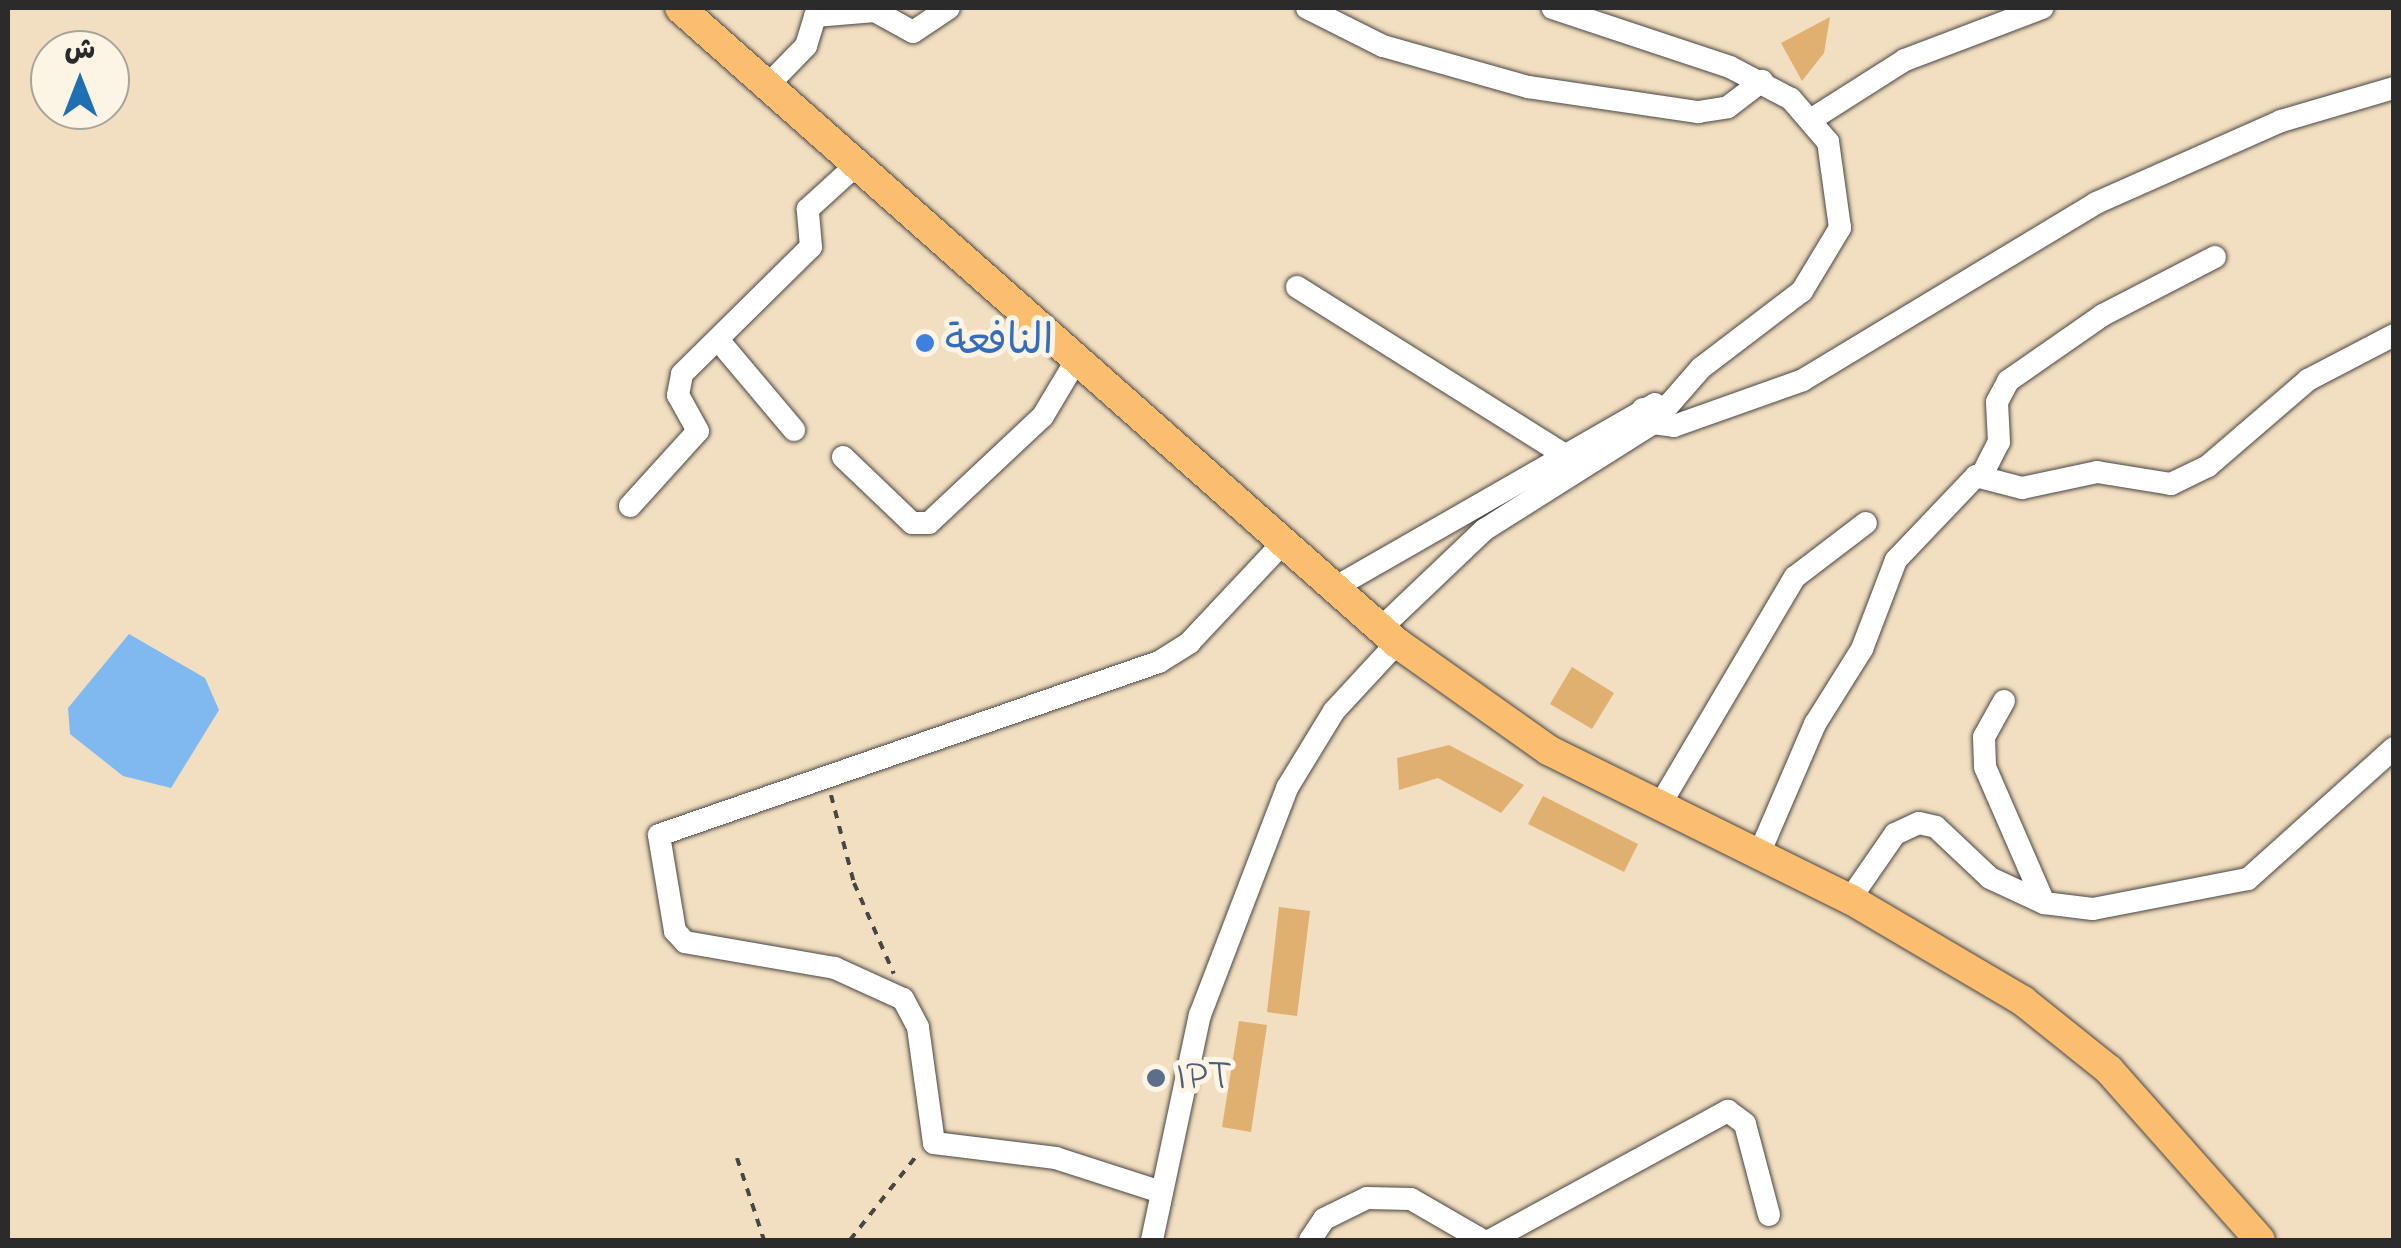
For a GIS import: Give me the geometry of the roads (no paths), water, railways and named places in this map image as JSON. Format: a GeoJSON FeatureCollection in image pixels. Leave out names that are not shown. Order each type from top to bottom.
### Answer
{"type":"FeatureCollection","features":[{"type":"Feature","properties":{"kind":"main road"},"geometry":{"type":"LineString","coordinates":[[680,8],[769,84],[854,167],[1389,636],[1548,750],[1850,899],[1967,963],[2082,1048],[2260,1240]]}},
{"type":"Feature","properties":{"kind":"street"},"geometry":{"type":"LineString","coordinates":[[769,84],[806,46],[815,16],[875,11],[913,32],[949,8]]}},
{"type":"Feature","properties":{"kind":"street"},"geometry":{"type":"LineString","coordinates":[[1307,8],[1383,46],[1528,87],[1698,112],[1728,106],[1762,81]]}},
{"type":"Feature","properties":{"kind":"street"},"geometry":{"type":"LineString","coordinates":[[1334,588],[1525,490],[1648,416],[1802,291],[1831,252],[1842,201],[1812,118],[1762,81],[1553,8]]}},
{"type":"Feature","properties":{"kind":"street"},"geometry":{"type":"LineString","coordinates":[[1812,118],[1905,60],[2042,8]]}},
{"type":"Feature","properties":{"kind":"street"},"geometry":{"type":"LineString","coordinates":[[1648,416],[1687,423],[1802,380],[2113,195],[2281,121],[2394,88]]}},
{"type":"Feature","properties":{"kind":"street"},"geometry":{"type":"LineString","coordinates":[[630,506],[698,431],[676,388],[812,247],[808,208],[854,167]]}},
{"type":"Feature","properties":{"kind":"street"},"geometry":{"type":"LineString","coordinates":[[1759,854],[1815,724],[1862,649],[1896,560],[1982,475],[1999,442],[1997,402],[2008,381],[2103,315],[2215,257]]}},
{"type":"Feature","properties":{"kind":"street"},"geometry":{"type":"LineString","coordinates":[[1297,287],[1574,461]]}},
{"type":"Feature","properties":{"kind":"street"},"geometry":{"type":"LineString","coordinates":[[1982,475],[2022,488],[2097,472],[2170,484],[2208,466],[2308,380],[2394,335]]}},
{"type":"Feature","properties":{"kind":"street"},"geometry":{"type":"LineString","coordinates":[[720,342],[794,430]]}},
{"type":"Feature","properties":{"kind":"street"},"geometry":{"type":"LineString","coordinates":[[843,457],[912,522],[930,522],[1043,416],[1077,359]]}},
{"type":"Feature","properties":{"kind":"street"},"geometry":{"type":"LineString","coordinates":[[1152,1240],[1206,994],[1287,788],[1334,710],[1389,636],[1525,490]]}},
{"type":"Feature","properties":{"kind":"street"},"geometry":{"type":"LineString","coordinates":[[1660,805],[1795,578],[1866,522]]}},
{"type":"Feature","properties":{"kind":"street"},"geometry":{"type":"LineString","coordinates":[[1161,1192],[1056,1158],[932,1140],[918,1027],[902,999],[835,968],[685,942],[676,932],[661,832],[1172,655],[1283,544]]}},
{"type":"Feature","properties":{"kind":"street"},"geometry":{"type":"LineString","coordinates":[[2004,702],[1984,737],[1985,767],[2044,903]]}},
{"type":"Feature","properties":{"kind":"street"},"geometry":{"type":"LineString","coordinates":[[1850,899],[1895,834],[1919,823],[1936,827],[1990,878],[2044,903],[2104,908],[2248,880],[2394,748]]}},
{"type":"Feature","properties":{"kind":"street"},"geometry":{"type":"LineString","coordinates":[[1491,1240],[1728,1111],[1745,1124],[1769,1216]]}},
{"type":"Feature","properties":{"kind":"street"},"geometry":{"type":"LineString","coordinates":[[1310,1240],[1324,1219],[1367,1198],[1412,1200],[1448,1230],[1482,1240]]}},
{"type":"Feature","properties":{"kind":"water"},"geometry":{"type":"Polygon","coordinates":[[[129,634],[205,678],[219,710],[171,788],[123,776],[70,734],[68,708],[129,634]]]}},
{"type":"Feature","properties":{"kind":"place","name":"النافعة"},"geometry":{"type":"Point","coordinates":[925,343]}},
{"type":"Feature","properties":{"kind":"place","name":"IPT"},"geometry":{"type":"Point","coordinates":[1156,1078]}}]}
